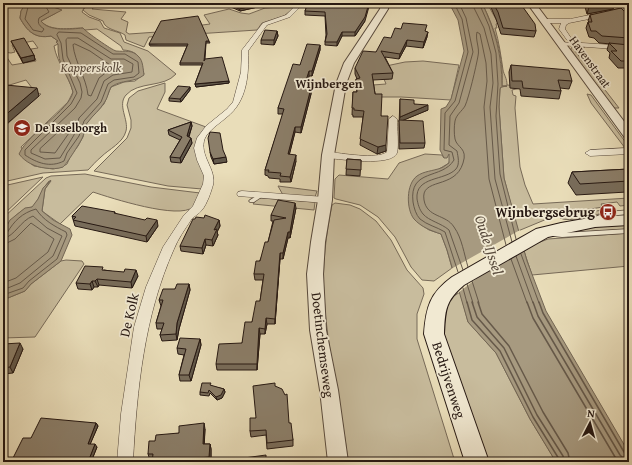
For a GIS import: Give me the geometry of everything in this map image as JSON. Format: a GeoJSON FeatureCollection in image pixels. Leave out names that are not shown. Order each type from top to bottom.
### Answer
{"type":"FeatureCollection","features":[{"type":"Feature","properties":{"kind":"main road","name":"Bedrijvenweg"},"geometry":{"type":"LineString","coordinates":[[477,462],[434,334],[435,316],[438,303],[448,289],[471,273],[536,236],[561,228],[629,220]]}},
{"type":"Feature","properties":{"kind":"street","name":"De Kolk"},"geometry":{"type":"LineString","coordinates":[[125,462],[128,414],[141,327],[152,287],[169,246],[188,217],[198,208],[207,191],[209,176],[202,160],[199,148],[202,138],[209,128],[230,111],[237,102],[245,72],[244,51],[265,24],[288,16],[301,3]]}},
{"type":"Feature","properties":{"kind":"street","name":"Doetinchemseweg"},"geometry":{"type":"LineString","coordinates":[[338,462],[318,330],[316,268],[318,242],[325,200],[328,156],[338,95],[346,70],[384,9],[385,3]]}},
{"type":"Feature","properties":{"kind":"street","name":"Havenstraat"},"geometry":{"type":"LineString","coordinates":[[531,3],[629,136]]}},
{"type":"Feature","properties":{"kind":"street"},"geometry":{"type":"LineString","coordinates":[[545,22],[567,21],[629,9]]}},
{"type":"Feature","properties":{"kind":"street"},"geometry":{"type":"LineString","coordinates":[[567,21],[562,27],[569,39],[578,44],[585,45]]}},
{"type":"Feature","properties":{"kind":"street"},"geometry":{"type":"LineString","coordinates":[[561,44],[629,48]]}},
{"type":"Feature","properties":{"kind":"street"},"geometry":{"type":"LineString","coordinates":[[328,156],[376,159],[390,156],[392,153],[393,119]]}},
{"type":"Feature","properties":{"kind":"street"},"geometry":{"type":"LineString","coordinates":[[590,153],[629,151]]}},
{"type":"Feature","properties":{"kind":"street"},"geometry":{"type":"LineString","coordinates":[[242,194],[325,200]]}},
{"type":"Feature","properties":{"kind":"lane"},"geometry":{"type":"LineString","coordinates":[[252,201],[261,195]]}},
{"type":"Feature","properties":{"kind":"lane","name":"Bedrijvenweg"},"geometry":{"type":"LineString","coordinates":[[585,224],[596,217],[607,214],[629,212]]}},
{"type":"Feature","properties":{"kind":"lane"},"geometry":{"type":"LineString","coordinates":[[536,236],[629,231]]}},
{"type":"Feature","properties":{"kind":"shaded area"},"geometry":{"type":"Polygon","coordinates":[[[3,3],[26,3],[21,11],[20,18],[26,27],[36,35],[45,37],[51,36],[58,41],[58,44],[54,46],[60,64],[69,80],[73,92],[68,102],[21,147],[30,163],[34,166],[53,169],[67,164],[83,137],[87,122],[104,104],[111,87],[124,82],[135,81],[144,74],[139,58],[133,52],[123,50],[121,46],[97,29],[60,29],[50,27],[41,21],[56,13],[59,9],[49,6],[51,3],[99,3],[92,9],[126,12],[121,19],[128,22],[126,32],[129,34],[186,30],[195,26],[210,24],[204,15],[229,9],[249,14],[265,8],[296,6],[284,16],[262,23],[257,30],[149,37],[144,47],[126,40],[125,35],[109,28],[103,21],[89,15],[83,10],[82,12],[89,17],[100,21],[104,28],[120,33],[124,42],[148,51],[176,74],[165,81],[137,88],[126,95],[123,108],[126,131],[122,139],[88,170],[43,173],[3,182],[3,138],[7,135],[3,133],[3,128],[41,94],[19,91],[32,88],[26,80],[3,87],[3,53],[8,54],[6,56],[12,65],[36,61],[31,49],[38,48],[33,41],[12,45],[15,52],[3,52],[3,3]]]}},
{"type":"Feature","properties":{"kind":"shaded area"},"geometry":{"type":"Polygon","coordinates":[[[482,3],[487,3],[498,23],[496,24],[497,28],[495,28],[507,85],[553,89],[520,88],[512,90],[513,95],[516,96],[515,108],[520,167],[525,185],[533,204],[629,198],[629,205],[620,206],[617,202],[601,204],[603,207],[559,214],[518,231],[504,178],[499,107],[500,89],[501,87],[507,86],[502,86],[502,64],[498,43],[482,3]]]}},
{"type":"Feature","properties":{"kind":"shaded area"},"geometry":{"type":"Polygon","coordinates":[[[577,46],[585,47],[575,51],[619,108],[614,108],[571,50],[571,48],[577,46]]]}},
{"type":"Feature","properties":{"kind":"shaded area"},"geometry":{"type":"Polygon","coordinates":[[[423,61],[459,65],[451,100],[376,97],[373,85],[386,84],[384,79],[389,79],[386,66],[405,62],[423,61]]]}},
{"type":"Feature","properties":{"kind":"shaded area"},"geometry":{"type":"Polygon","coordinates":[[[165,83],[165,92],[157,109],[206,127],[197,138],[205,179],[202,189],[168,186],[94,171],[127,138],[131,128],[131,120],[127,105],[129,98],[138,91],[165,83]]]}},
{"type":"Feature","properties":{"kind":"shaded area"},"geometry":{"type":"Polygon","coordinates":[[[587,94],[591,95],[629,147],[625,148],[591,103],[587,94]]]}},
{"type":"Feature","properties":{"kind":"shaded area"},"geometry":{"type":"Polygon","coordinates":[[[446,113],[450,158],[449,163],[439,169],[420,224],[429,230],[441,234],[452,268],[434,281],[422,280],[411,267],[395,237],[378,217],[360,205],[334,198],[335,179],[339,175],[388,179],[399,163],[425,154],[442,155],[444,158],[446,113]]]}},
{"type":"Feature","properties":{"kind":"shaded area"},"geometry":{"type":"Polygon","coordinates":[[[85,174],[151,187],[200,193],[193,207],[185,210],[174,211],[144,207],[93,192],[60,224],[42,211],[45,189],[51,181],[49,181],[34,205],[24,209],[17,215],[9,223],[3,233],[3,218],[46,178],[51,176],[85,174]]]}},
{"type":"Feature","properties":{"kind":"shaded area"},"geometry":{"type":"Polygon","coordinates":[[[43,177],[42,178],[3,215],[3,186],[43,177]]]}},
{"type":"Feature","properties":{"kind":"shaded area"},"geometry":{"type":"Polygon","coordinates":[[[278,186],[317,191],[315,197],[283,195],[278,186]]]}},
{"type":"Feature","properties":{"kind":"shaded area"},"geometry":{"type":"Polygon","coordinates":[[[261,198],[315,202],[314,210],[253,204],[257,199],[261,198]]]}},
{"type":"Feature","properties":{"kind":"shaded area"},"geometry":{"type":"Polygon","coordinates":[[[335,203],[350,205],[360,209],[376,221],[391,240],[407,270],[423,288],[424,294],[417,314],[417,339],[455,462],[348,462],[331,359],[324,296],[324,261],[326,239],[332,205],[335,203]]]}},
{"type":"Feature","properties":{"kind":"shaded area"},"geometry":{"type":"Polygon","coordinates":[[[604,210],[606,212],[583,218],[570,220],[560,218],[579,213],[604,210]]]}},
{"type":"Feature","properties":{"kind":"shaded area"},"geometry":{"type":"Polygon","coordinates":[[[629,224],[629,229],[566,233],[594,226],[629,224]]]}},
{"type":"Feature","properties":{"kind":"shaded area"},"geometry":{"type":"Polygon","coordinates":[[[629,233],[629,266],[532,275],[524,251],[535,244],[548,239],[629,233]]]}},
{"type":"Feature","properties":{"kind":"shaded area"},"geometry":{"type":"Polygon","coordinates":[[[61,261],[82,261],[84,264],[35,337],[3,338],[3,300],[25,291],[31,284],[61,261]]]}},
{"type":"Feature","properties":{"kind":"shaded area"},"geometry":{"type":"Polygon","coordinates":[[[460,292],[468,322],[496,353],[530,419],[556,462],[487,462],[443,343],[445,309],[451,298],[460,292]]]}},
{"type":"Feature","properties":{"kind":"water","name":"Kapperskolk"},"geometry":{"type":"Polygon","coordinates":[[[26,3],[51,3],[50,6],[62,10],[41,21],[49,27],[60,29],[83,28],[116,51],[128,51],[136,54],[143,65],[144,75],[111,87],[102,106],[85,127],[82,138],[65,165],[54,169],[41,167],[27,162],[19,154],[31,138],[64,107],[73,92],[59,59],[58,44],[56,42],[58,41],[51,36],[45,37],[32,33],[20,18],[21,11],[26,3]]]}},
{"type":"Feature","properties":{"kind":"water","name":"Oude IJssel"},"geometry":{"type":"Polygon","coordinates":[[[449,3],[482,3],[491,23],[501,64],[502,86],[507,86],[501,87],[500,89],[499,107],[504,178],[527,261],[546,311],[629,453],[629,462],[556,462],[530,419],[496,353],[468,322],[441,234],[420,224],[411,215],[408,197],[413,180],[420,174],[444,167],[449,163],[449,154],[447,158],[444,158],[440,150],[441,109],[446,107],[451,99],[464,51],[458,20],[449,3]]]}},
{"type":"Feature","properties":{"kind":"water"},"geometry":{"type":"Polygon","coordinates":[[[51,180],[45,189],[42,211],[53,220],[70,229],[72,235],[61,261],[31,284],[25,291],[3,300],[3,233],[10,220],[25,208],[32,207],[43,188],[51,180]]]}},
{"type":"Feature","properties":{"kind":"pier","name":"Wijnbergsebrug"},"geometry":{"type":"Polygon","coordinates":[[[520,230],[525,250],[480,276],[458,293],[451,269],[520,230]]]}},
{"type":"Feature","properties":{"kind":"building"},"geometry":{"type":"Polygon","coordinates":[[[226,3],[264,3],[239,9],[226,3]]]}},
{"type":"Feature","properties":{"kind":"building"},"geometry":{"type":"Polygon","coordinates":[[[308,3],[369,3],[365,17],[355,32],[342,32],[337,42],[325,42],[327,34],[325,12],[305,11],[308,3]]]}},
{"type":"Feature","properties":{"kind":"building"},"geometry":{"type":"Polygon","coordinates":[[[493,3],[520,3],[535,24],[536,31],[503,28],[498,12],[493,3]]]}},
{"type":"Feature","properties":{"kind":"building"},"geometry":{"type":"Polygon","coordinates":[[[588,3],[608,3],[589,7],[588,3]]]}},
{"type":"Feature","properties":{"kind":"building"},"geometry":{"type":"Polygon","coordinates":[[[621,8],[625,12],[629,13],[629,38],[602,36],[596,31],[591,31],[588,22],[592,22],[590,15],[621,8]]]}},
{"type":"Feature","properties":{"kind":"building"},"geometry":{"type":"Polygon","coordinates":[[[198,16],[209,41],[206,41],[204,61],[205,59],[222,57],[229,81],[195,84],[203,63],[180,63],[188,44],[149,44],[161,21],[198,16]]]}},
{"type":"Feature","properties":{"kind":"building"},"geometry":{"type":"Polygon","coordinates":[[[403,23],[427,25],[425,31],[428,32],[424,42],[407,40],[400,54],[381,51],[393,73],[372,74],[375,94],[382,94],[381,116],[388,116],[386,145],[378,147],[360,139],[364,111],[354,110],[354,108],[352,108],[353,92],[357,92],[356,79],[360,78],[355,68],[363,51],[376,52],[384,37],[391,38],[395,28],[401,29],[403,23]]]}},
{"type":"Feature","properties":{"kind":"building"},"geometry":{"type":"Polygon","coordinates":[[[265,30],[277,31],[274,40],[261,40],[265,30]]]}},
{"type":"Feature","properties":{"kind":"building"},"geometry":{"type":"Polygon","coordinates":[[[24,38],[34,55],[21,58],[11,41],[24,38]]]}},
{"type":"Feature","properties":{"kind":"building"},"geometry":{"type":"Polygon","coordinates":[[[609,43],[629,45],[629,61],[621,61],[611,51],[617,51],[609,43]]]}},
{"type":"Feature","properties":{"kind":"building"},"geometry":{"type":"Polygon","coordinates":[[[307,44],[320,45],[312,71],[309,71],[304,87],[311,88],[301,127],[295,127],[288,154],[296,155],[290,177],[280,176],[281,173],[268,172],[269,170],[265,170],[284,109],[278,108],[293,64],[300,65],[307,44]]]}},
{"type":"Feature","properties":{"kind":"building"},"geometry":{"type":"Polygon","coordinates":[[[511,65],[569,70],[572,81],[558,80],[561,91],[523,88],[522,81],[512,81],[511,65]]]}},
{"type":"Feature","properties":{"kind":"building"},"geometry":{"type":"Polygon","coordinates":[[[6,85],[37,88],[3,117],[3,87],[6,85]]]}},
{"type":"Feature","properties":{"kind":"building"},"geometry":{"type":"Polygon","coordinates":[[[178,86],[190,87],[180,99],[169,98],[178,86]]]}},
{"type":"Feature","properties":{"kind":"building"},"geometry":{"type":"Polygon","coordinates":[[[400,99],[414,100],[414,104],[428,105],[400,117],[400,99]]]}},
{"type":"Feature","properties":{"kind":"building"},"geometry":{"type":"Polygon","coordinates":[[[399,120],[423,121],[425,143],[400,143],[399,120]]]}},
{"type":"Feature","properties":{"kind":"building"},"geometry":{"type":"Polygon","coordinates":[[[191,122],[187,136],[191,138],[180,158],[170,157],[182,137],[168,130],[191,122]]]}},
{"type":"Feature","properties":{"kind":"building"},"geometry":{"type":"Polygon","coordinates":[[[210,132],[220,133],[223,150],[226,157],[213,159],[210,152],[208,138],[210,132]]]}},
{"type":"Feature","properties":{"kind":"building"},"geometry":{"type":"Polygon","coordinates":[[[347,159],[361,160],[361,170],[346,169],[347,159]]]}},
{"type":"Feature","properties":{"kind":"building"},"geometry":{"type":"Polygon","coordinates":[[[629,169],[629,181],[580,184],[572,172],[629,169]]]}},
{"type":"Feature","properties":{"kind":"building"},"geometry":{"type":"Polygon","coordinates":[[[278,200],[295,203],[290,232],[288,232],[283,253],[280,253],[275,319],[266,318],[265,329],[259,328],[257,364],[216,364],[219,344],[242,343],[245,322],[252,322],[256,301],[260,301],[264,274],[254,274],[256,261],[260,261],[265,242],[268,242],[274,220],[286,218],[271,215],[278,200]]]}},
{"type":"Feature","properties":{"kind":"building"},"geometry":{"type":"Polygon","coordinates":[[[82,206],[115,212],[114,213],[145,220],[147,218],[157,220],[146,236],[73,220],[76,217],[72,216],[82,206]]]}},
{"type":"Feature","properties":{"kind":"building"},"geometry":{"type":"Polygon","coordinates":[[[205,215],[219,220],[214,230],[217,229],[212,240],[205,239],[202,248],[180,246],[193,219],[196,217],[204,218],[205,215]]]}},
{"type":"Feature","properties":{"kind":"building"},"geometry":{"type":"Polygon","coordinates":[[[85,266],[103,267],[102,270],[124,272],[125,269],[136,270],[131,282],[97,279],[92,281],[90,284],[76,283],[85,266]]]}},
{"type":"Feature","properties":{"kind":"building"},"geometry":{"type":"Polygon","coordinates":[[[177,284],[189,284],[177,323],[176,334],[160,335],[164,323],[156,323],[163,300],[159,300],[163,289],[175,289],[177,284]]]}},
{"type":"Feature","properties":{"kind":"building"},"geometry":{"type":"Polygon","coordinates":[[[180,338],[200,339],[189,375],[179,375],[186,349],[177,348],[180,338]]]}},
{"type":"Feature","properties":{"kind":"building"},"geometry":{"type":"Polygon","coordinates":[[[20,343],[10,367],[3,368],[3,344],[20,343]]]}},
{"type":"Feature","properties":{"kind":"building"},"geometry":{"type":"Polygon","coordinates":[[[202,383],[211,383],[210,385],[224,389],[221,395],[216,397],[209,390],[208,393],[200,392],[202,383]]]}},
{"type":"Feature","properties":{"kind":"building"},"geometry":{"type":"Polygon","coordinates":[[[275,383],[275,386],[282,389],[285,395],[287,394],[289,423],[291,423],[293,440],[267,443],[266,430],[250,431],[250,418],[256,418],[253,386],[275,383]]]}},
{"type":"Feature","properties":{"kind":"building"},"geometry":{"type":"Polygon","coordinates":[[[41,418],[96,423],[88,444],[95,444],[88,462],[37,462],[12,460],[23,438],[31,438],[41,418]]]}},
{"type":"Feature","properties":{"kind":"building"},"geometry":{"type":"Polygon","coordinates":[[[204,423],[203,444],[210,444],[209,457],[189,459],[189,462],[152,462],[153,454],[148,454],[149,441],[155,441],[156,435],[179,433],[179,426],[204,423]]]}},
{"type":"Feature","properties":{"kind":"building"},"geometry":{"type":"Polygon","coordinates":[[[266,455],[266,462],[237,462],[237,459],[266,455]]]}},
{"type":"Feature","properties":{"kind":"place","name":"De Isselborgh"},"geometry":{"type":"Point","coordinates":[22,128]}},
{"type":"Feature","properties":{"kind":"place","name":"Wijnbergsebrug"},"geometry":{"type":"Point","coordinates":[608,212]}},
{"type":"Feature","properties":{"kind":"district","name":"Wijnbergen"},"geometry":{"type":"Point","coordinates":[329,83]}}]}
